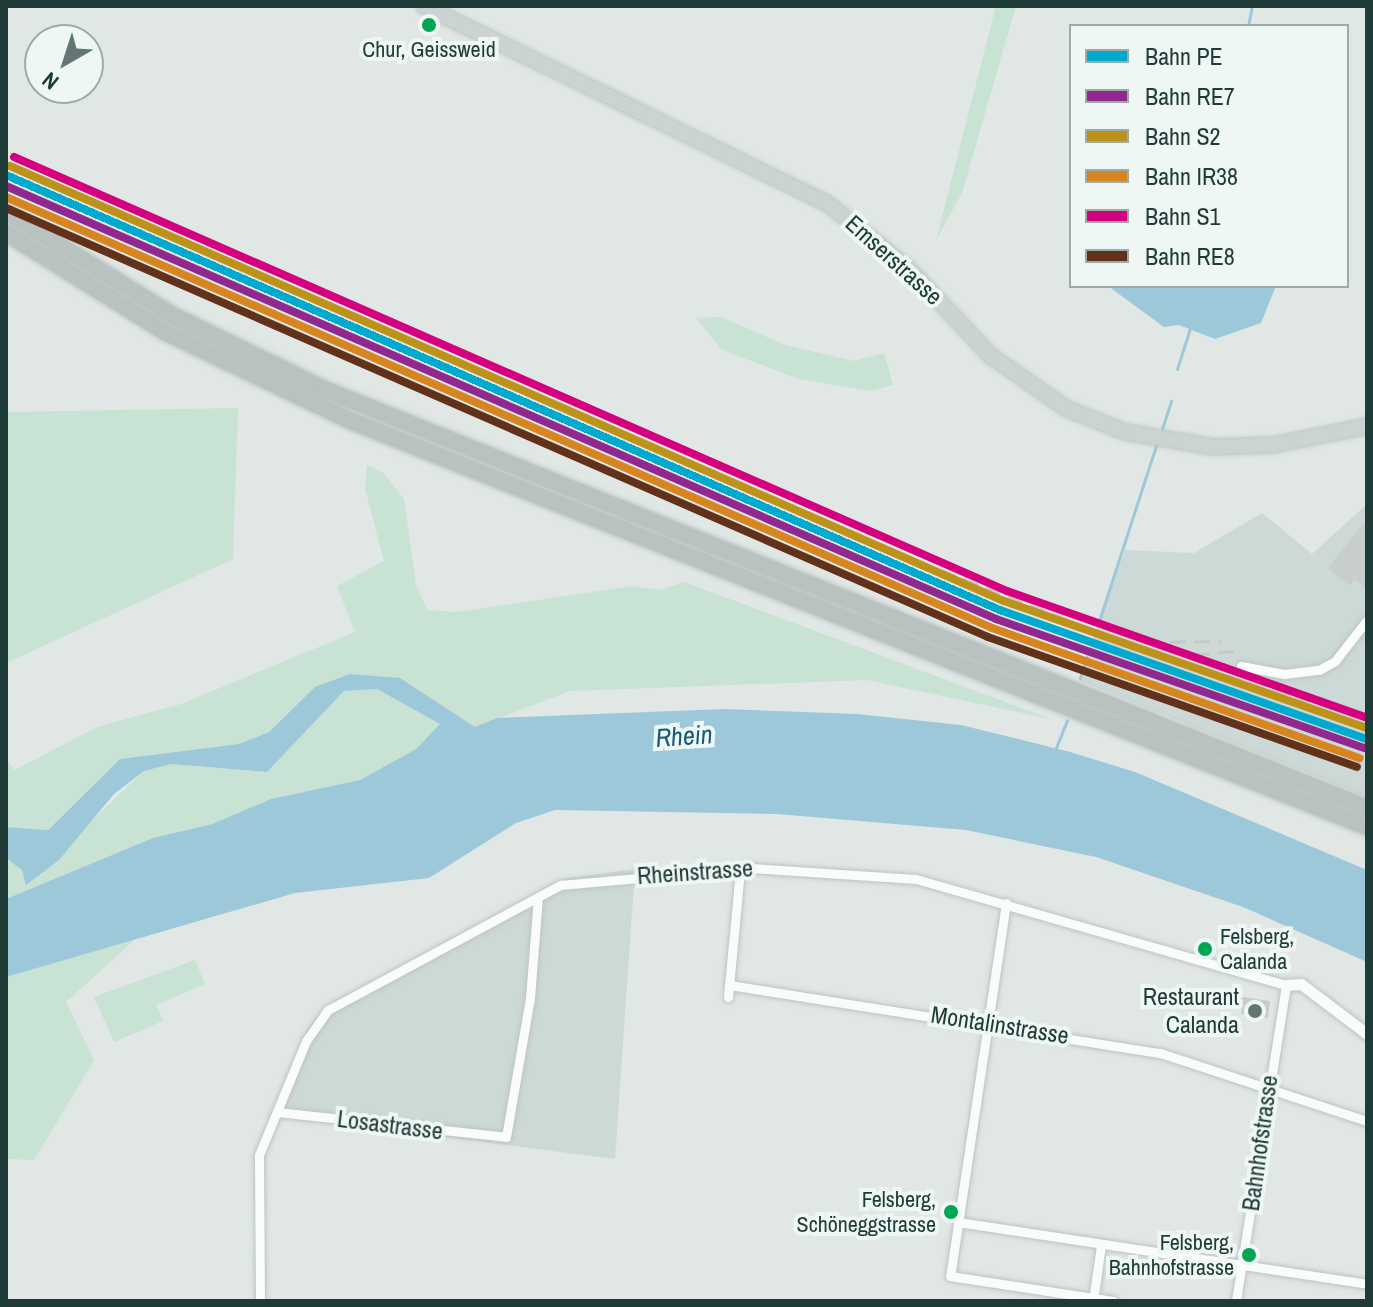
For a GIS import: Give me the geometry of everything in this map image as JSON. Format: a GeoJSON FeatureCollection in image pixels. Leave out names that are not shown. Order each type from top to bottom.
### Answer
{"type":"FeatureCollection","features":[{"type":"Feature","properties":{"kind":"highway"},"geometry":{"type":"LineString","coordinates":[[6,212],[172,315],[326,390],[1367,808]]}},
{"type":"Feature","properties":{"kind":"highway"},"geometry":{"type":"LineString","coordinates":[[6,233],[165,332],[351,421],[1367,827]]}},
{"type":"Feature","properties":{"kind":"main road","name":"Emserstrasse"},"geometry":{"type":"LineString","coordinates":[[424,6],[828,204],[882,244],[1026,384],[1125,432],[1185,445],[1273,445],[1367,426]]}},
{"type":"Feature","properties":{"kind":"street"},"geometry":{"type":"LineString","coordinates":[[1241,666],[1284,674],[1319,670],[1335,661],[1367,620]]}},
{"type":"Feature","properties":{"kind":"street"},"geometry":{"type":"LineString","coordinates":[[728,997],[740,871]]}},
{"type":"Feature","properties":{"kind":"street","name":"Rheinstrasse"},"geometry":{"type":"LineString","coordinates":[[260,1301],[257,1177],[277,1112],[311,1031],[328,1010],[560,885],[598,879],[740,871],[870,873],[1006,903],[1286,985],[1301,984],[1367,1034]]}},
{"type":"Feature","properties":{"kind":"street","name":"Losastrasse"},"geometry":{"type":"LineString","coordinates":[[277,1112],[502,1138],[511,1131],[538,897]]}},
{"type":"Feature","properties":{"kind":"street"},"geometry":{"type":"LineString","coordinates":[[1006,903],[950,1276],[1113,1301]]}},
{"type":"Feature","properties":{"kind":"street","name":"Montalinstrasse"},"geometry":{"type":"LineString","coordinates":[[729,985],[986,1021],[1160,1053],[1367,1121]]}},
{"type":"Feature","properties":{"kind":"street","name":"Bahnhofstrasse"},"geometry":{"type":"LineString","coordinates":[[1236,1301],[1267,1087],[1286,985]]}},
{"type":"Feature","properties":{"kind":"street"},"geometry":{"type":"LineString","coordinates":[[958,1222],[1367,1284]]}},
{"type":"Feature","properties":{"kind":"street"},"geometry":{"type":"LineString","coordinates":[[1093,1300],[1101,1245]]}},
{"type":"Feature","properties":{"kind":"shaded area"},"geometry":{"type":"Polygon","coordinates":[[[1367,504],[1367,797],[1078,680],[1125,550],[1194,553],[1262,513],[1312,554],[1367,504]]]}},
{"type":"Feature","properties":{"kind":"shaded area"},"geometry":{"type":"Polygon","coordinates":[[[635,869],[615,1159],[271,1115],[308,1027],[326,1007],[567,878],[635,869]]]}},
{"type":"Feature","properties":{"kind":"green space"},"geometry":{"type":"Polygon","coordinates":[[[996,6],[1016,6],[962,193],[936,240],[996,6]]]}},
{"type":"Feature","properties":{"kind":"green space"},"geometry":{"type":"Polygon","coordinates":[[[721,317],[785,345],[854,361],[884,353],[893,385],[870,391],[799,379],[722,350],[696,318],[721,317]]]}},
{"type":"Feature","properties":{"kind":"green space"},"geometry":{"type":"Polygon","coordinates":[[[238,408],[233,559],[6,663],[6,412],[238,408]]]}},
{"type":"Feature","properties":{"kind":"green space"},"geometry":{"type":"Polygon","coordinates":[[[367,465],[384,473],[404,499],[416,585],[427,610],[457,612],[632,586],[660,590],[684,582],[1051,719],[867,680],[570,691],[475,727],[400,678],[315,687],[269,732],[239,744],[120,759],[47,830],[6,827],[6,760],[15,770],[97,727],[181,704],[355,632],[337,586],[384,561],[365,488],[367,465]]]}},
{"type":"Feature","properties":{"kind":"green space"},"geometry":{"type":"Polygon","coordinates":[[[377,689],[440,724],[416,749],[360,780],[271,799],[212,824],[153,838],[6,899],[6,858],[22,870],[26,884],[144,771],[171,764],[267,772],[344,691],[377,689]]]}},
{"type":"Feature","properties":{"kind":"green space"},"geometry":{"type":"Polygon","coordinates":[[[141,934],[66,1002],[94,1060],[34,1160],[6,1159],[6,977],[141,934]]]}},
{"type":"Feature","properties":{"kind":"green space"},"geometry":{"type":"Polygon","coordinates":[[[195,960],[205,984],[156,1005],[163,1021],[114,1042],[94,997],[195,960]]]}},
{"type":"Feature","properties":{"kind":"water"},"geometry":{"type":"Polygon","coordinates":[[[1111,288],[1275,288],[1261,323],[1215,339],[1179,325],[1164,327],[1111,288]]]}},
{"type":"Feature","properties":{"kind":"water","name":"Rhein"},"geometry":{"type":"Polygon","coordinates":[[[350,674],[400,678],[475,727],[497,718],[725,709],[857,714],[961,725],[1070,752],[1135,772],[1367,870],[1367,962],[1243,907],[1096,857],[966,830],[777,814],[555,810],[516,823],[429,878],[295,893],[6,977],[6,899],[153,838],[212,824],[271,799],[360,780],[416,749],[440,724],[377,689],[344,691],[267,772],[171,764],[144,771],[114,794],[59,860],[26,885],[22,870],[6,858],[6,827],[48,830],[120,759],[239,744],[269,732],[315,687],[350,674]]]}},
{"type":"Feature","properties":{"kind":"building"},"geometry":{"type":"Polygon","coordinates":[[[1367,519],[1367,589],[1354,579],[1350,586],[1328,568],[1367,519]]]}},
{"type":"Feature","properties":{"kind":"building","name":"Restaurant Calanda"},"geometry":{"type":"Polygon","coordinates":[[[1230,995],[1270,1001],[1268,1018],[1241,1014],[1242,1007],[1229,1005],[1230,995]]]}},
{"type":"Feature","properties":{"kind":"waterway"},"geometry":{"type":"LineString","coordinates":[[1248,24],[1252,6]]}},
{"type":"Feature","properties":{"kind":"waterway"},"geometry":{"type":"LineString","coordinates":[[1177,369],[1191,325]]}},
{"type":"Feature","properties":{"kind":"waterway"},"geometry":{"type":"LineString","coordinates":[[1160,435],[1171,401]]}},
{"type":"Feature","properties":{"kind":"waterway"},"geometry":{"type":"LineString","coordinates":[[1099,621],[1157,442]]}},
{"type":"Feature","properties":{"kind":"waterway"},"geometry":{"type":"LineString","coordinates":[[1080,678],[1087,657]]}},
{"type":"Feature","properties":{"kind":"waterway"},"geometry":{"type":"LineString","coordinates":[[1055,750],[1067,720]]}},
{"type":"Feature","properties":{"kind":"railway"},"geometry":{"type":"LineString","coordinates":[[941,570],[1135,646],[1367,720]]}},
{"type":"Feature","properties":{"kind":"railway"},"geometry":{"type":"LineString","coordinates":[[1146,642],[1221,641]]}},
{"type":"Feature","properties":{"kind":"railway"},"geometry":{"type":"LineString","coordinates":[[1194,655],[1241,650]]}},
{"type":"Feature","properties":{"kind":"rail line","name":"S1"},"geometry":{"type":"LineString","coordinates":[[14,157],[1007,591],[1367,718]]}},
{"type":"Feature","properties":{"kind":"rail line","name":"S2"},"geometry":{"type":"LineString","coordinates":[[10,166],[1004,601],[1367,728]]}},
{"type":"Feature","properties":{"kind":"rail line","name":"PE"},"geometry":{"type":"LineString","coordinates":[[6,175],[1000,610],[1367,739]]}},
{"type":"Feature","properties":{"kind":"rail line","name":"RE7"},"geometry":{"type":"LineString","coordinates":[[6,186],[996,619],[1364,748]]}},
{"type":"Feature","properties":{"kind":"rail line","name":"IR38"},"geometry":{"type":"LineString","coordinates":[[6,197],[992,628],[1360,758]]}},
{"type":"Feature","properties":{"kind":"rail line","name":"RE8"},"geometry":{"type":"LineString","coordinates":[[6,208],[988,637],[1357,767]]}},
{"type":"Feature","properties":{"kind":"place","name":"Chur, Geissweid"},"geometry":{"type":"Point","coordinates":[429,25]}},
{"type":"Feature","properties":{"kind":"place","name":"Felsberg, Calanda"},"geometry":{"type":"Point","coordinates":[1205,949]}},
{"type":"Feature","properties":{"kind":"place","name":"Restaurant Calanda"},"geometry":{"type":"Point","coordinates":[1255,1011]}},
{"type":"Feature","properties":{"kind":"place","name":"Felsberg, Schöneggstrasse"},"geometry":{"type":"Point","coordinates":[951,1212]}},
{"type":"Feature","properties":{"kind":"place","name":"Felsberg, Bahnhofstrasse"},"geometry":{"type":"Point","coordinates":[1249,1255]}}]}
